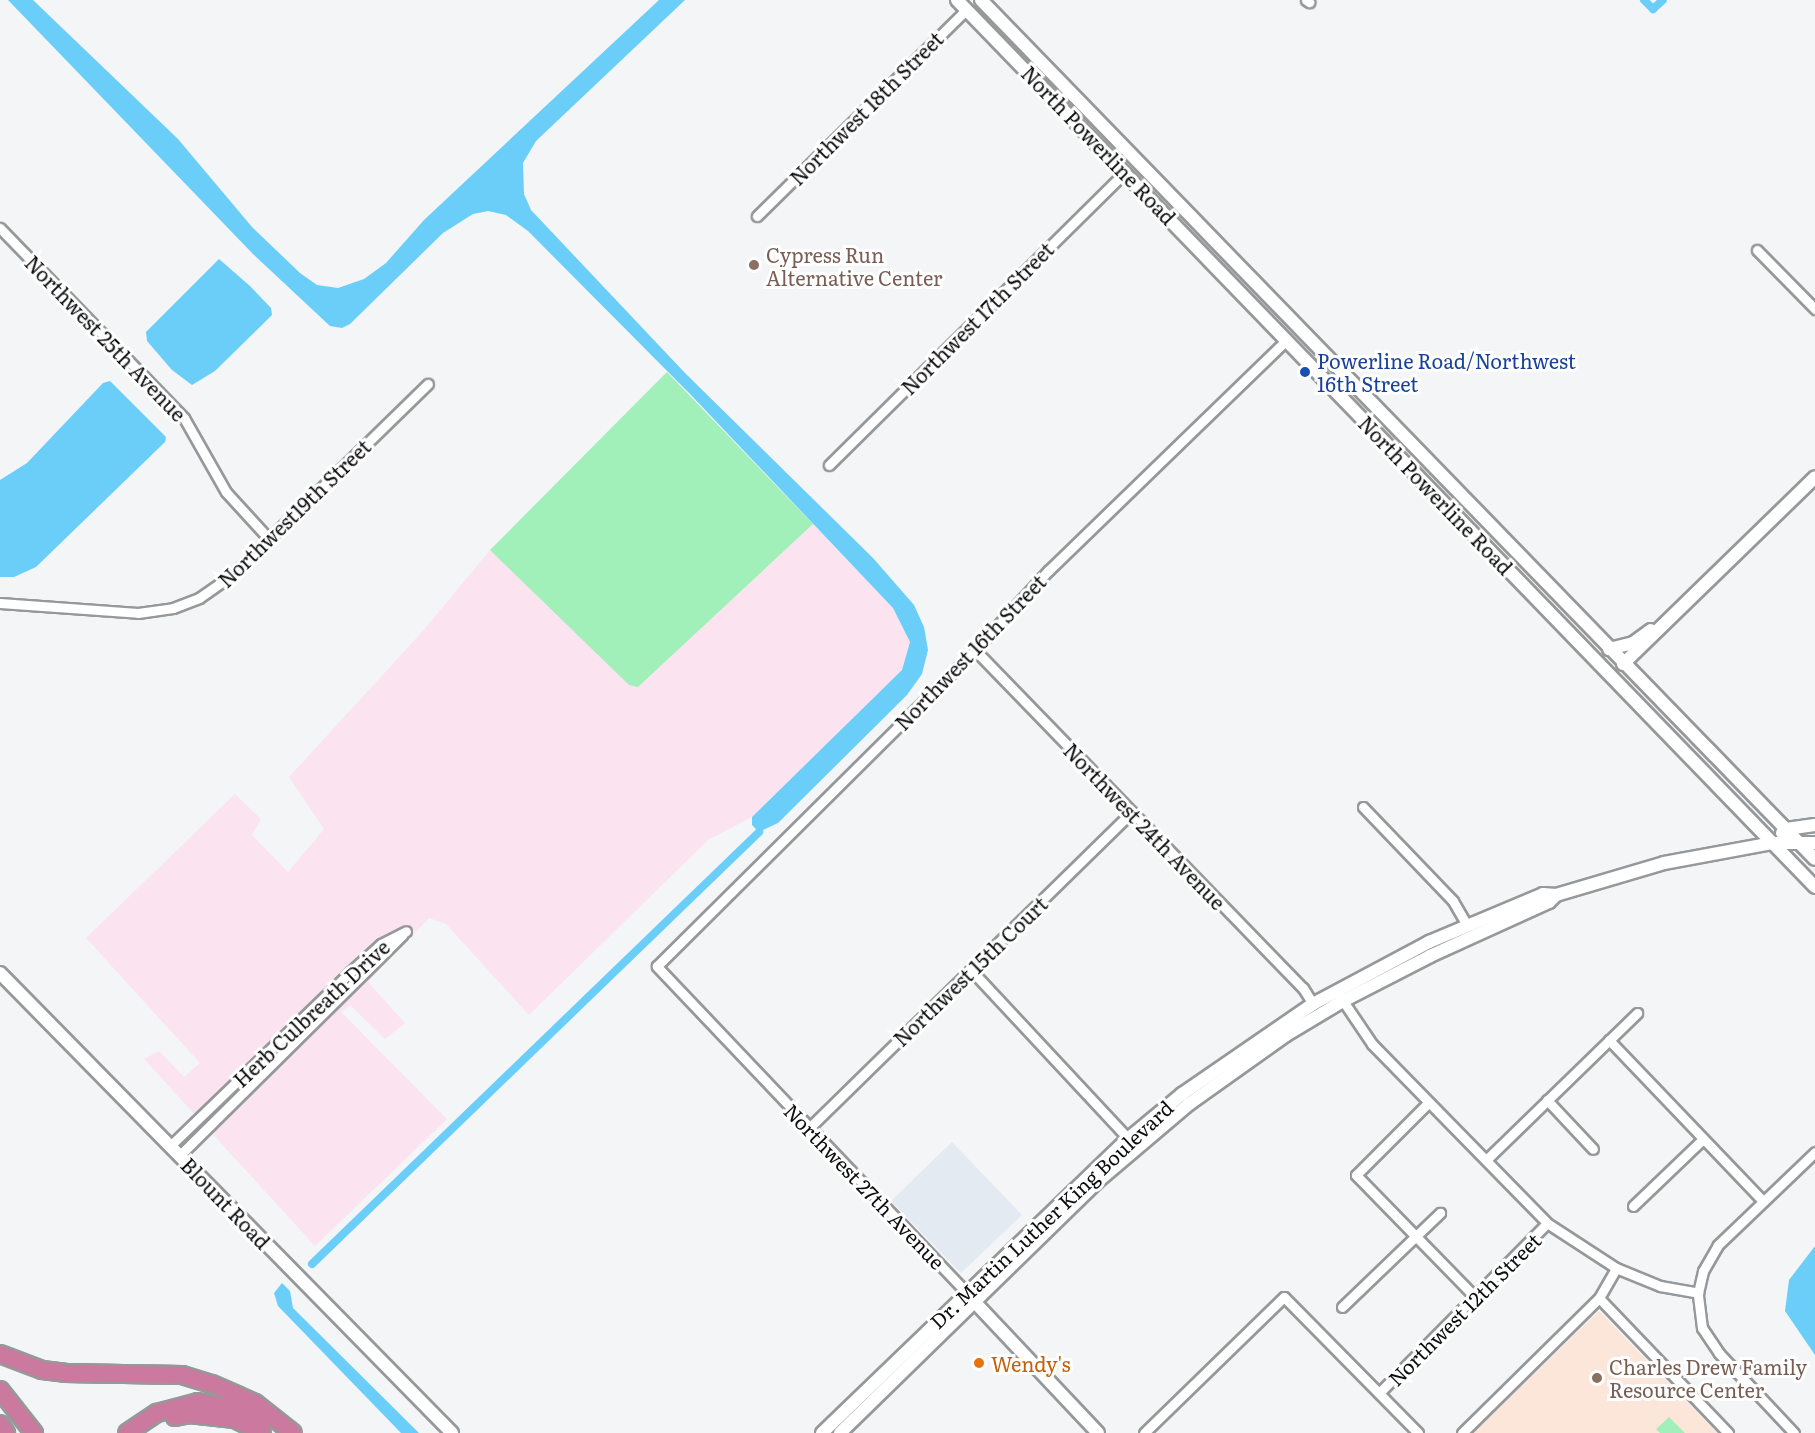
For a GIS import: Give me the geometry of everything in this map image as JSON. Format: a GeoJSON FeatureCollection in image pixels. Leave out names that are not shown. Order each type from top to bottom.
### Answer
{"type":"FeatureCollection","features":[{"type":"Feature","properties":{"kind":"highway"},"geometry":{"type":"LineString","coordinates":[[0,1354],[42,1370],[65,1373],[182,1376],[212,1384],[255,1403],[293,1433]]}},
{"type":"Feature","properties":{"kind":"highway"},"geometry":{"type":"LineString","coordinates":[[0,1390],[34,1433]]}},
{"type":"Feature","properties":{"kind":"highway"},"geometry":{"type":"LineString","coordinates":[[127,1433],[157,1413],[198,1402],[259,1417],[279,1433]]}},
{"type":"Feature","properties":{"kind":"highway"},"geometry":{"type":"LineString","coordinates":[[142,1433],[165,1420],[189,1414],[235,1419],[262,1433]]}},
{"type":"Feature","properties":{"kind":"highway"},"geometry":{"type":"LineString","coordinates":[[0,1424],[6,1433]]}},
{"type":"Feature","properties":{"kind":"main road","name":"North Powerline Road"},"geometry":{"type":"LineString","coordinates":[[957,0],[1815,887]]}},
{"type":"Feature","properties":{"kind":"main road","name":"North Powerline Road"},"geometry":{"type":"LineString","coordinates":[[979,0],[1815,859]]}},
{"type":"Feature","properties":{"kind":"main road","name":"Northwest 18th Street"},"geometry":{"type":"LineString","coordinates":[[966,10],[979,0]]}},
{"type":"Feature","properties":{"kind":"main road"},"geometry":{"type":"LineString","coordinates":[[1110,157],[1138,162]]}},
{"type":"Feature","properties":{"kind":"main road"},"geometry":{"type":"LineString","coordinates":[[1125,172],[1136,171],[1155,179]]}},
{"type":"Feature","properties":{"kind":"main road"},"geometry":{"type":"LineString","coordinates":[[1581,645],[1608,661],[1623,664],[1815,477]]}},
{"type":"Feature","properties":{"kind":"main road"},"geometry":{"type":"LineString","coordinates":[[1609,649],[1633,643],[1668,621]]}},
{"type":"Feature","properties":{"kind":"main road"},"geometry":{"type":"LineString","coordinates":[[1614,679],[1630,679],[1645,686]]}},
{"type":"Feature","properties":{"kind":"main road"},"geometry":{"type":"LineString","coordinates":[[1773,843],[1786,828],[1815,825]]}},
{"type":"Feature","properties":{"kind":"main road","name":"Dr. Martin Luther King Boulevard"},"geometry":{"type":"LineString","coordinates":[[826,1431],[965,1291],[1133,1142],[1340,995],[1467,925],[1543,894],[1556,895],[1664,863],[1773,843],[1802,845],[1815,843]]}},
{"type":"Feature","properties":{"kind":"main road","name":"Dr. Martin Luther King Boulevard"},"geometry":{"type":"LineString","coordinates":[[840,1433],[1186,1091],[1313,1004],[1340,995],[1430,956],[1549,902],[1556,895]]}},
{"type":"Feature","properties":{"kind":"main road","name":"Blount Road"},"geometry":{"type":"LineString","coordinates":[[0,973],[452,1433]]}},
{"type":"Feature","properties":{"kind":"main road"},"geometry":{"type":"LineString","coordinates":[[1262,1052],[1268,1040],[1302,1018],[1313,1004]]}},
{"type":"Feature","properties":{"kind":"main road","name":"Northwest 27th Avenue"},"geometry":{"type":"LineString","coordinates":[[965,1291],[1098,1433]]}},
{"type":"Feature","properties":{"kind":"street","name":"Northwest 18th Street"},"geometry":{"type":"LineString","coordinates":[[757,216],[966,10]]}},
{"type":"Feature","properties":{"kind":"street","name":"Northwest 17th Street"},"geometry":{"type":"LineString","coordinates":[[828,465],[1125,172]]}},
{"type":"Feature","properties":{"kind":"street","name":"Northwest 25th Avenue"},"geometry":{"type":"LineString","coordinates":[[0,228],[184,418],[226,492],[269,539]]}},
{"type":"Feature","properties":{"kind":"street"},"geometry":{"type":"LineString","coordinates":[[1757,250],[1815,309]]}},
{"type":"Feature","properties":{"kind":"street","name":"Northwest 16th Street"},"geometry":{"type":"LineString","coordinates":[[657,966],[975,650],[1048,571],[1286,340]]}},
{"type":"Feature","properties":{"kind":"street","name":"Northwest19th Street"},"geometry":{"type":"LineString","coordinates":[[0,603],[122,613],[173,608],[222,584],[428,384]]}},
{"type":"Feature","properties":{"kind":"street","name":"Northwest 24th Avenue"},"geometry":{"type":"LineString","coordinates":[[975,650],[1303,988],[1313,1004]]}},
{"type":"Feature","properties":{"kind":"street"},"geometry":{"type":"LineString","coordinates":[[1363,807],[1453,901],[1467,925]]}},
{"type":"Feature","properties":{"kind":"street","name":"Northwest 15th Court"},"geometry":{"type":"LineString","coordinates":[[808,1129],[1132,812]]}},
{"type":"Feature","properties":{"kind":"street","name":"Herb Culbreath Drive"},"geometry":{"type":"LineString","coordinates":[[170,1146],[350,972],[381,944],[406,931],[180,1155]]}},
{"type":"Feature","properties":{"kind":"street","name":"Northwest 27th Avenue"},"geometry":{"type":"LineString","coordinates":[[657,966],[808,1129],[965,1291]]}},
{"type":"Feature","properties":{"kind":"street"},"geometry":{"type":"LineString","coordinates":[[971,970],[1133,1142]]}},
{"type":"Feature","properties":{"kind":"street"},"geometry":{"type":"LineString","coordinates":[[1340,995],[1372,1044],[1548,1223],[1616,1268],[1660,1286],[1698,1293]]}},
{"type":"Feature","properties":{"kind":"street"},"geometry":{"type":"LineString","coordinates":[[1486,1160],[1637,1013]]}},
{"type":"Feature","properties":{"kind":"street"},"geometry":{"type":"LineString","coordinates":[[1609,1040],[1763,1202]]}},
{"type":"Feature","properties":{"kind":"street"},"geometry":{"type":"LineString","coordinates":[[1547,1100],[1593,1149]]}},
{"type":"Feature","properties":{"kind":"street"},"geometry":{"type":"LineString","coordinates":[[1428,1103],[1356,1175],[1476,1298]]}},
{"type":"Feature","properties":{"kind":"street"},"geometry":{"type":"LineString","coordinates":[[1633,1206],[1702,1140]]}},
{"type":"Feature","properties":{"kind":"street"},"geometry":{"type":"LineString","coordinates":[[1794,1433],[1719,1353],[1702,1328],[1698,1293],[1703,1271],[1718,1245],[1815,1152]]}},
{"type":"Feature","properties":{"kind":"street"},"geometry":{"type":"LineString","coordinates":[[1342,1307],[1440,1213]]}},
{"type":"Feature","properties":{"kind":"street","name":"Northwest 12th Street"},"geometry":{"type":"LineString","coordinates":[[1379,1393],[1476,1298],[1548,1223]]}},
{"type":"Feature","properties":{"kind":"street"},"geometry":{"type":"LineString","coordinates":[[1462,1433],[1599,1299],[1616,1268]]}},
{"type":"Feature","properties":{"kind":"street"},"geometry":{"type":"LineString","coordinates":[[1144,1433],[1284,1297],[1418,1433]]}},
{"type":"Feature","properties":{"kind":"street"},"geometry":{"type":"LineString","coordinates":[[1599,1299],[1728,1433]]}},
{"type":"Feature","properties":{"kind":"shaded area"},"geometry":{"type":"Polygon","coordinates":[[[813,524],[893,608],[910,642],[902,670],[752,817],[708,840],[529,1015],[446,924],[429,918],[368,982],[405,1023],[385,1039],[350,1005],[341,1012],[447,1119],[315,1246],[144,1059],[159,1051],[184,1077],[200,1063],[86,938],[235,794],[261,819],[252,835],[288,872],[324,829],[289,777],[422,632],[490,550],[638,687],[813,524]]]}},
{"type":"Feature","properties":{"kind":"shaded area"},"geometry":{"type":"Polygon","coordinates":[[[952,1142],[1022,1215],[961,1273],[891,1201],[952,1142]]]}},
{"type":"Feature","properties":{"kind":"shaded area","name":"Charles Drew Family Resource Center"},"geometry":{"type":"Polygon","coordinates":[[[1599,1311],[1717,1433],[1473,1433],[1599,1311]]]}},
{"type":"Feature","properties":{"kind":"green space"},"geometry":{"type":"Polygon","coordinates":[[[667,372],[813,524],[638,687],[629,685],[490,550],[667,372]]]}},
{"type":"Feature","properties":{"kind":"green space"},"geometry":{"type":"Polygon","coordinates":[[[1669,1417],[1685,1433],[1660,1433],[1656,1429],[1669,1417]]]}},
{"type":"Feature","properties":{"kind":"water"},"geometry":{"type":"Polygon","coordinates":[[[8,0],[33,0],[178,139],[252,227],[300,273],[317,285],[338,288],[364,279],[386,263],[424,220],[659,0],[685,0],[536,141],[523,163],[524,194],[531,210],[685,373],[873,558],[914,605],[924,627],[928,650],[922,674],[907,695],[778,823],[759,832],[752,825],[752,817],[902,670],[910,642],[893,608],[691,395],[528,231],[506,215],[488,211],[473,214],[443,233],[350,324],[342,328],[330,326],[253,254],[8,0]]]}},
{"type":"Feature","properties":{"kind":"water"},"geometry":{"type":"Polygon","coordinates":[[[219,259],[271,308],[272,315],[215,371],[192,385],[172,370],[147,341],[146,332],[219,259]]]}},
{"type":"Feature","properties":{"kind":"water"},"geometry":{"type":"Polygon","coordinates":[[[110,381],[166,437],[165,442],[36,567],[14,577],[0,577],[0,480],[27,463],[103,383],[110,381]]]}},
{"type":"Feature","properties":{"kind":"water"},"geometry":{"type":"Polygon","coordinates":[[[1815,1246],[1815,1355],[1785,1311],[1789,1280],[1815,1246]]]}},
{"type":"Feature","properties":{"kind":"water"},"geometry":{"type":"Polygon","coordinates":[[[282,1283],[290,1291],[293,1308],[419,1433],[401,1433],[278,1306],[274,1293],[282,1283]]]}},
{"type":"Feature","properties":{"kind":"waterway"},"geometry":{"type":"LineString","coordinates":[[1644,0],[1653,9],[1663,0]]}},
{"type":"Feature","properties":{"kind":"waterway"},"geometry":{"type":"LineString","coordinates":[[312,1264],[759,832]]}},
{"type":"Feature","properties":{"kind":"place","name":"Cypress Run Alternative Center"},"geometry":{"type":"Point","coordinates":[754,265]}},
{"type":"Feature","properties":{"kind":"place","name":"Powerline Road/Northwest 16th Street"},"geometry":{"type":"Point","coordinates":[1305,372]}},
{"type":"Feature","properties":{"kind":"place","name":"Wendy's"},"geometry":{"type":"Point","coordinates":[979,1363]}},
{"type":"Feature","properties":{"kind":"place","name":"Charles Drew Family Resource Center"},"geometry":{"type":"Point","coordinates":[1597,1378]}}]}
